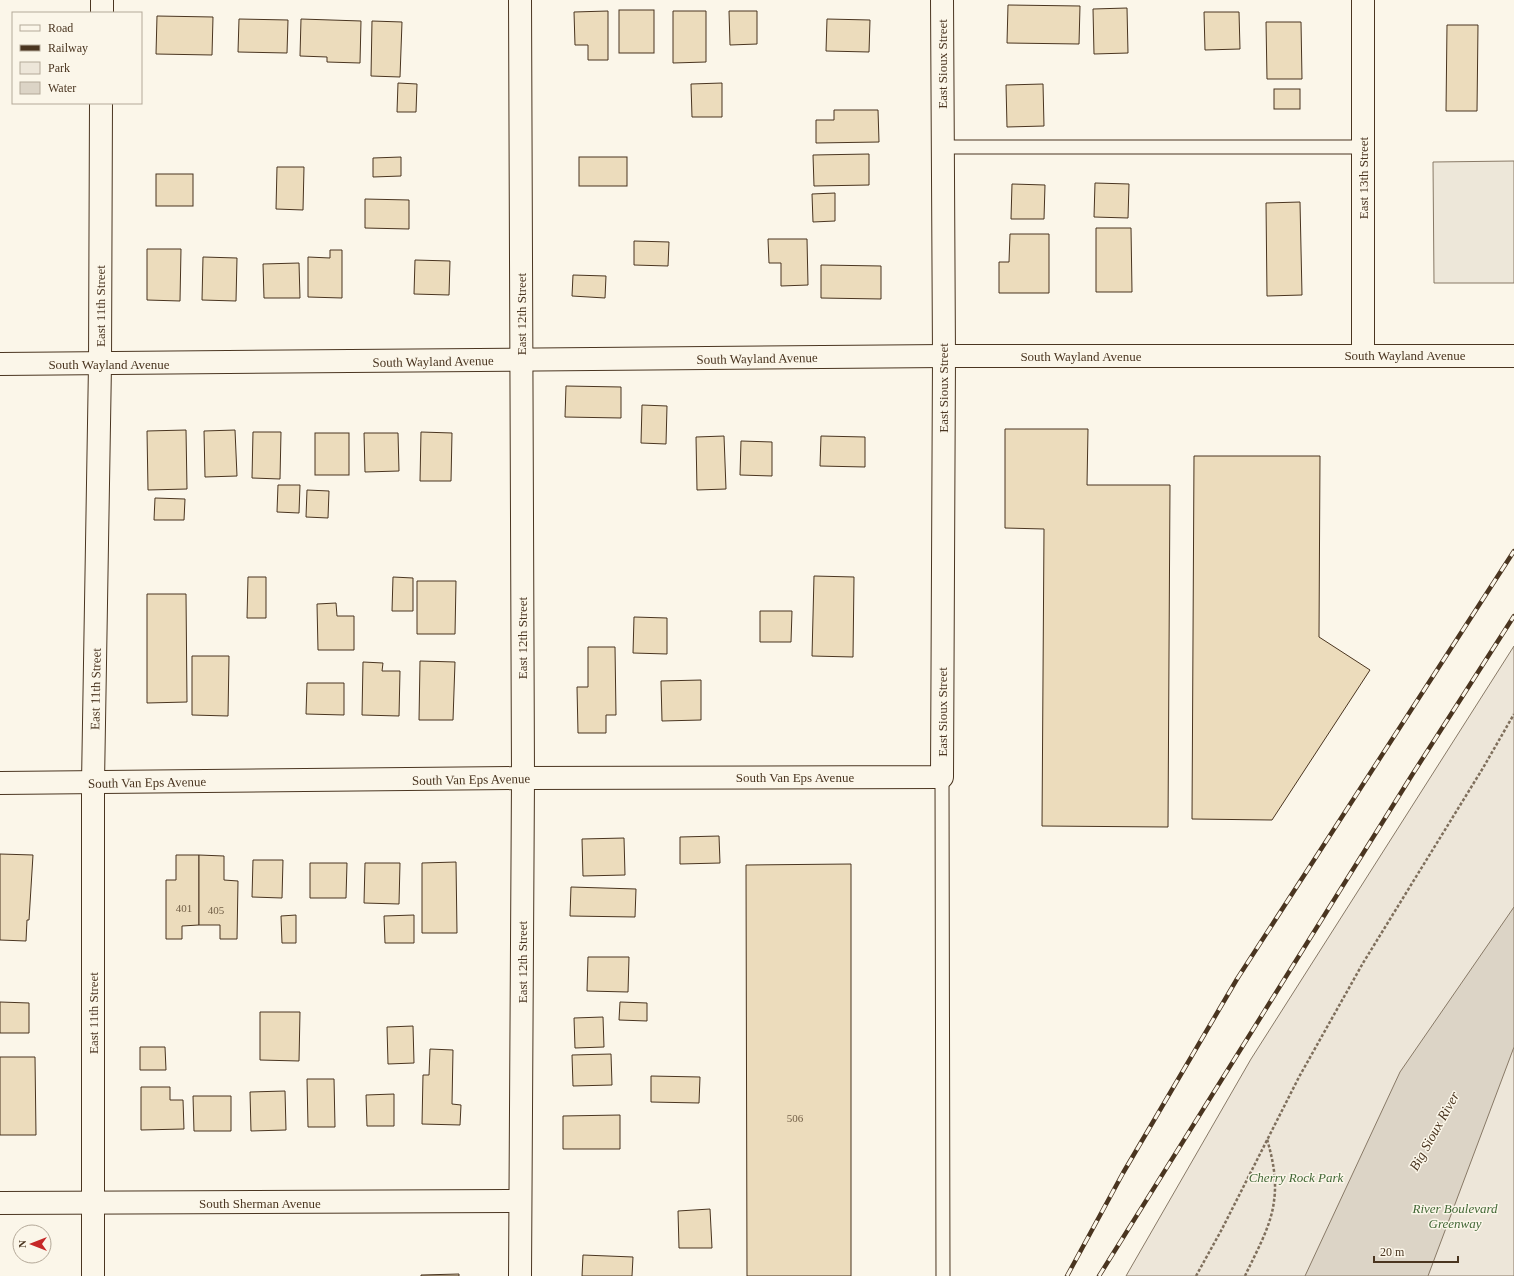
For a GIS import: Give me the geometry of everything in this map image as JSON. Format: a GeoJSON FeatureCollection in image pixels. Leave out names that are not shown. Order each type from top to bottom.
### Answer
{"type":"FeatureCollection","features":[{"type":"Feature","properties":{"kind":"street"},"geometry":{"type":"LineString","coordinates":[[102,0],[102,12]]}},
{"type":"Feature","properties":{"kind":"street","name":"East 12th Street"},"geometry":{"type":"LineString","coordinates":[[520,0],[523,778],[520,1276]]}},
{"type":"Feature","properties":{"kind":"street","name":"East Sioux Street"},"geometry":{"type":"LineString","coordinates":[[942,0],[944,356],[942,777]]}},
{"type":"Feature","properties":{"kind":"street","name":"East 13th Street"},"geometry":{"type":"LineString","coordinates":[[1362,0],[1362,355]]}},
{"type":"Feature","properties":{"kind":"street","name":"East 11th Street"},"geometry":{"type":"LineString","coordinates":[[93,1276],[93,783],[100,364],[101,104]]}},
{"type":"Feature","properties":{"kind":"street","name":"South Wayland Avenue"},"geometry":{"type":"LineString","coordinates":[[0,364],[944,356],[1514,356]]}},
{"type":"Feature","properties":{"kind":"street","name":"South Van Eps Avenue"},"geometry":{"type":"LineString","coordinates":[[0,783],[523,778],[942,777]]}},
{"type":"Feature","properties":{"kind":"street","name":"South Sherman Avenue"},"geometry":{"type":"LineString","coordinates":[[0,1204],[520,1201]]}},
{"type":"Feature","properties":{"kind":"lane"},"geometry":{"type":"LineString","coordinates":[[942,147],[1362,147]]}},
{"type":"Feature","properties":{"kind":"lane"},"geometry":{"type":"LineString","coordinates":[[942,777],[942,1276]]}},
{"type":"Feature","properties":{"kind":"path"},"geometry":{"type":"LineString","coordinates":[[1196,1276],[1222,1229],[1299,1077],[1363,963],[1483,768],[1514,714]]}},
{"type":"Feature","properties":{"kind":"path"},"geometry":{"type":"LineString","coordinates":[[1245,1276],[1269,1221],[1274,1201],[1275,1182],[1273,1162],[1267,1139]]}},
{"type":"Feature","properties":{"kind":"green space","name":"Cherry Rock Park"},"geometry":{"type":"Polygon","coordinates":[[[1514,646],[1514,1276],[1126,1276],[1251,1059],[1514,646]]]}},
{"type":"Feature","properties":{"kind":"shaded area"},"geometry":{"type":"Polygon","coordinates":[[[1514,161],[1514,283],[1434,283],[1433,162],[1514,161]]]}},
{"type":"Feature","properties":{"kind":"water","name":"Big Sioux River"},"geometry":{"type":"Polygon","coordinates":[[[1514,907],[1514,1047],[1428,1276],[1305,1276],[1400,1072],[1514,907]]]}},
{"type":"Feature","properties":{"kind":"building"},"geometry":{"type":"Polygon","coordinates":[[[1008,5],[1080,6],[1079,44],[1007,43],[1008,5]]]}},
{"type":"Feature","properties":{"kind":"building"},"geometry":{"type":"Polygon","coordinates":[[[1127,8],[1128,53],[1094,54],[1093,9],[1127,8]]]}},
{"type":"Feature","properties":{"kind":"building"},"geometry":{"type":"Polygon","coordinates":[[[619,10],[654,10],[654,53],[619,53],[619,10]]]}},
{"type":"Feature","properties":{"kind":"building"},"geometry":{"type":"Polygon","coordinates":[[[608,11],[608,60],[588,60],[588,45],[575,45],[574,12],[608,11]]]}},
{"type":"Feature","properties":{"kind":"building"},"geometry":{"type":"Polygon","coordinates":[[[673,11],[706,11],[706,62],[673,63],[673,11]]]}},
{"type":"Feature","properties":{"kind":"building"},"geometry":{"type":"Polygon","coordinates":[[[729,11],[757,11],[757,44],[730,45],[729,11]]]}},
{"type":"Feature","properties":{"kind":"building"},"geometry":{"type":"Polygon","coordinates":[[[1204,12],[1239,12],[1240,49],[1205,50],[1204,12]]]}},
{"type":"Feature","properties":{"kind":"building"},"geometry":{"type":"Polygon","coordinates":[[[157,16],[213,17],[212,55],[156,54],[157,16]]]}},
{"type":"Feature","properties":{"kind":"building"},"geometry":{"type":"Polygon","coordinates":[[[239,19],[288,20],[287,53],[238,52],[239,19]]]}},
{"type":"Feature","properties":{"kind":"building"},"geometry":{"type":"Polygon","coordinates":[[[301,19],[361,21],[360,63],[327,62],[327,57],[300,56],[301,19]]]}},
{"type":"Feature","properties":{"kind":"building"},"geometry":{"type":"Polygon","coordinates":[[[827,19],[870,20],[869,52],[826,51],[827,19]]]}},
{"type":"Feature","properties":{"kind":"building"},"geometry":{"type":"Polygon","coordinates":[[[372,21],[402,22],[400,77],[371,76],[372,21]]]}},
{"type":"Feature","properties":{"kind":"building"},"geometry":{"type":"Polygon","coordinates":[[[1266,22],[1301,22],[1302,79],[1267,79],[1266,22]]]}},
{"type":"Feature","properties":{"kind":"building"},"geometry":{"type":"Polygon","coordinates":[[[1447,25],[1478,25],[1477,111],[1446,111],[1447,25]]]}},
{"type":"Feature","properties":{"kind":"building"},"geometry":{"type":"Polygon","coordinates":[[[398,83],[417,84],[416,112],[397,112],[398,83]]]}},
{"type":"Feature","properties":{"kind":"building"},"geometry":{"type":"Polygon","coordinates":[[[722,83],[722,117],[692,117],[691,84],[722,83]]]}},
{"type":"Feature","properties":{"kind":"building"},"geometry":{"type":"Polygon","coordinates":[[[1043,84],[1044,126],[1007,127],[1006,85],[1043,84]]]}},
{"type":"Feature","properties":{"kind":"building"},"geometry":{"type":"Polygon","coordinates":[[[1274,89],[1300,89],[1300,109],[1274,109],[1274,89]]]}},
{"type":"Feature","properties":{"kind":"building"},"geometry":{"type":"Polygon","coordinates":[[[834,110],[878,110],[879,142],[816,143],[816,120],[834,120],[834,110]]]}},
{"type":"Feature","properties":{"kind":"building"},"geometry":{"type":"Polygon","coordinates":[[[869,154],[869,185],[814,186],[813,155],[869,154]]]}},
{"type":"Feature","properties":{"kind":"building"},"geometry":{"type":"Polygon","coordinates":[[[401,157],[401,176],[373,177],[373,158],[401,157]]]}},
{"type":"Feature","properties":{"kind":"building"},"geometry":{"type":"Polygon","coordinates":[[[579,157],[627,157],[627,186],[579,186],[579,157]]]}},
{"type":"Feature","properties":{"kind":"building"},"geometry":{"type":"Polygon","coordinates":[[[277,167],[304,167],[303,210],[276,209],[277,167]]]}},
{"type":"Feature","properties":{"kind":"building"},"geometry":{"type":"Polygon","coordinates":[[[156,174],[193,174],[193,206],[156,206],[156,174]]]}},
{"type":"Feature","properties":{"kind":"building"},"geometry":{"type":"Polygon","coordinates":[[[1095,183],[1129,184],[1128,218],[1094,217],[1095,183]]]}},
{"type":"Feature","properties":{"kind":"building"},"geometry":{"type":"Polygon","coordinates":[[[1012,184],[1045,185],[1044,219],[1011,219],[1012,184]]]}},
{"type":"Feature","properties":{"kind":"building"},"geometry":{"type":"Polygon","coordinates":[[[835,193],[835,221],[813,222],[812,194],[835,193]]]}},
{"type":"Feature","properties":{"kind":"building"},"geometry":{"type":"Polygon","coordinates":[[[365,199],[409,200],[409,229],[365,228],[365,199]]]}},
{"type":"Feature","properties":{"kind":"building"},"geometry":{"type":"Polygon","coordinates":[[[1300,202],[1302,295],[1267,296],[1266,203],[1300,202]]]}},
{"type":"Feature","properties":{"kind":"building"},"geometry":{"type":"Polygon","coordinates":[[[1096,228],[1131,228],[1132,292],[1096,292],[1096,228]]]}},
{"type":"Feature","properties":{"kind":"building"},"geometry":{"type":"Polygon","coordinates":[[[1010,234],[1049,234],[1049,293],[999,293],[999,262],[1009,262],[1010,234]]]}},
{"type":"Feature","properties":{"kind":"building"},"geometry":{"type":"Polygon","coordinates":[[[768,239],[807,239],[808,285],[781,286],[781,263],[769,263],[768,239]]]}},
{"type":"Feature","properties":{"kind":"building"},"geometry":{"type":"Polygon","coordinates":[[[634,241],[669,242],[668,266],[634,265],[634,241]]]}},
{"type":"Feature","properties":{"kind":"building"},"geometry":{"type":"Polygon","coordinates":[[[147,249],[181,249],[180,301],[147,300],[147,249]]]}},
{"type":"Feature","properties":{"kind":"building"},"geometry":{"type":"Polygon","coordinates":[[[330,250],[342,250],[342,298],[308,297],[308,257],[330,258],[330,250]]]}},
{"type":"Feature","properties":{"kind":"building"},"geometry":{"type":"Polygon","coordinates":[[[203,257],[237,258],[236,301],[202,300],[203,257]]]}},
{"type":"Feature","properties":{"kind":"building"},"geometry":{"type":"Polygon","coordinates":[[[415,260],[450,261],[449,295],[414,294],[415,260]]]}},
{"type":"Feature","properties":{"kind":"building"},"geometry":{"type":"Polygon","coordinates":[[[299,263],[300,298],[264,298],[263,264],[299,263]]]}},
{"type":"Feature","properties":{"kind":"building"},"geometry":{"type":"Polygon","coordinates":[[[821,265],[881,266],[881,299],[821,298],[821,265]]]}},
{"type":"Feature","properties":{"kind":"building"},"geometry":{"type":"Polygon","coordinates":[[[573,275],[606,276],[605,298],[572,296],[573,275]]]}},
{"type":"Feature","properties":{"kind":"building"},"geometry":{"type":"Polygon","coordinates":[[[566,386],[621,387],[621,418],[565,417],[566,386]]]}},
{"type":"Feature","properties":{"kind":"building"},"geometry":{"type":"Polygon","coordinates":[[[642,405],[667,406],[666,444],[641,443],[642,405]]]}},
{"type":"Feature","properties":{"kind":"building"},"geometry":{"type":"Polygon","coordinates":[[[1005,429],[1088,429],[1087,485],[1170,485],[1168,827],[1042,826],[1044,529],[1005,528],[1005,429]]]}},
{"type":"Feature","properties":{"kind":"building"},"geometry":{"type":"Polygon","coordinates":[[[186,430],[187,489],[148,490],[147,431],[186,430]]]}},
{"type":"Feature","properties":{"kind":"building"},"geometry":{"type":"Polygon","coordinates":[[[235,430],[237,476],[205,477],[204,431],[235,430]]]}},
{"type":"Feature","properties":{"kind":"building"},"geometry":{"type":"Polygon","coordinates":[[[253,432],[281,432],[280,479],[252,478],[253,432]]]}},
{"type":"Feature","properties":{"kind":"building"},"geometry":{"type":"Polygon","coordinates":[[[421,432],[452,433],[451,481],[420,481],[421,432]]]}},
{"type":"Feature","properties":{"kind":"building"},"geometry":{"type":"Polygon","coordinates":[[[315,433],[349,433],[349,475],[315,475],[315,433]]]}},
{"type":"Feature","properties":{"kind":"building"},"geometry":{"type":"Polygon","coordinates":[[[364,433],[398,433],[399,471],[365,472],[364,433]]]}},
{"type":"Feature","properties":{"kind":"building"},"geometry":{"type":"Polygon","coordinates":[[[724,436],[726,489],[697,490],[696,437],[724,436]]]}},
{"type":"Feature","properties":{"kind":"building"},"geometry":{"type":"Polygon","coordinates":[[[821,436],[865,437],[865,467],[820,466],[821,436]]]}},
{"type":"Feature","properties":{"kind":"building"},"geometry":{"type":"Polygon","coordinates":[[[741,441],[772,442],[772,476],[740,475],[741,441]]]}},
{"type":"Feature","properties":{"kind":"building"},"geometry":{"type":"Polygon","coordinates":[[[1194,456],[1320,456],[1319,637],[1370,670],[1272,820],[1192,819],[1194,456]]]}},
{"type":"Feature","properties":{"kind":"building"},"geometry":{"type":"Polygon","coordinates":[[[278,485],[300,485],[299,513],[277,512],[278,485]]]}},
{"type":"Feature","properties":{"kind":"building"},"geometry":{"type":"Polygon","coordinates":[[[307,490],[329,491],[328,518],[306,517],[307,490]]]}},
{"type":"Feature","properties":{"kind":"building"},"geometry":{"type":"Polygon","coordinates":[[[155,498],[185,499],[184,520],[154,520],[155,498]]]}},
{"type":"Feature","properties":{"kind":"building"},"geometry":{"type":"Polygon","coordinates":[[[814,576],[854,577],[853,657],[812,656],[814,576]]]}},
{"type":"Feature","properties":{"kind":"building"},"geometry":{"type":"Polygon","coordinates":[[[248,577],[266,577],[266,618],[247,618],[248,577]]]}},
{"type":"Feature","properties":{"kind":"building"},"geometry":{"type":"Polygon","coordinates":[[[393,577],[413,578],[413,611],[392,611],[393,577]]]}},
{"type":"Feature","properties":{"kind":"building"},"geometry":{"type":"Polygon","coordinates":[[[417,581],[456,581],[455,634],[417,634],[417,581]]]}},
{"type":"Feature","properties":{"kind":"building"},"geometry":{"type":"Polygon","coordinates":[[[147,594],[186,594],[187,702],[147,703],[147,594]]]}},
{"type":"Feature","properties":{"kind":"building"},"geometry":{"type":"Polygon","coordinates":[[[336,603],[337,616],[354,616],[354,650],[318,650],[317,604],[336,603]]]}},
{"type":"Feature","properties":{"kind":"building"},"geometry":{"type":"Polygon","coordinates":[[[760,611],[792,611],[791,642],[760,642],[760,611]]]}},
{"type":"Feature","properties":{"kind":"building"},"geometry":{"type":"Polygon","coordinates":[[[634,617],[667,618],[667,654],[633,653],[634,617]]]}},
{"type":"Feature","properties":{"kind":"building"},"geometry":{"type":"Polygon","coordinates":[[[588,647],[615,647],[616,715],[606,715],[606,733],[578,733],[577,687],[588,687],[588,647]]]}},
{"type":"Feature","properties":{"kind":"building"},"geometry":{"type":"Polygon","coordinates":[[[192,656],[229,656],[228,716],[192,715],[192,656]]]}},
{"type":"Feature","properties":{"kind":"building"},"geometry":{"type":"Polygon","coordinates":[[[420,661],[455,662],[453,720],[419,720],[420,661]]]}},
{"type":"Feature","properties":{"kind":"building"},"geometry":{"type":"Polygon","coordinates":[[[363,662],[383,663],[382,671],[400,671],[399,716],[362,715],[363,662]]]}},
{"type":"Feature","properties":{"kind":"building"},"geometry":{"type":"Polygon","coordinates":[[[701,680],[701,720],[662,721],[661,681],[701,680]]]}},
{"type":"Feature","properties":{"kind":"building"},"geometry":{"type":"Polygon","coordinates":[[[307,683],[344,683],[344,715],[306,714],[307,683]]]}},
{"type":"Feature","properties":{"kind":"building"},"geometry":{"type":"Polygon","coordinates":[[[719,836],[720,863],[680,864],[680,837],[719,836]]]}},
{"type":"Feature","properties":{"kind":"building"},"geometry":{"type":"Polygon","coordinates":[[[624,838],[625,875],[583,876],[582,839],[624,838]]]}},
{"type":"Feature","properties":{"kind":"building"},"geometry":{"type":"Polygon","coordinates":[[[0,854],[33,855],[29,920],[27,920],[26,941],[0,940],[0,854]]]}},
{"type":"Feature","properties":{"kind":"building"},"geometry":{"type":"Polygon","coordinates":[[[176,855],[199,855],[199,925],[182,926],[182,939],[166,939],[166,880],[176,880],[176,855]]]}},
{"type":"Feature","properties":{"kind":"building"},"geometry":{"type":"Polygon","coordinates":[[[199,855],[224,856],[224,880],[238,881],[237,939],[220,939],[220,925],[199,925],[199,855]]]}},
{"type":"Feature","properties":{"kind":"building"},"geometry":{"type":"Polygon","coordinates":[[[253,860],[283,860],[282,898],[252,897],[253,860]]]}},
{"type":"Feature","properties":{"kind":"building"},"geometry":{"type":"Polygon","coordinates":[[[456,862],[457,933],[422,933],[422,863],[456,862]]]}},
{"type":"Feature","properties":{"kind":"building"},"geometry":{"type":"Polygon","coordinates":[[[310,863],[347,863],[346,898],[310,898],[310,863]]]}},
{"type":"Feature","properties":{"kind":"building"},"geometry":{"type":"Polygon","coordinates":[[[365,863],[400,863],[399,904],[364,903],[365,863]]]}},
{"type":"Feature","properties":{"kind":"building"},"geometry":{"type":"Polygon","coordinates":[[[851,864],[851,1276],[747,1276],[746,865],[851,864]]]}},
{"type":"Feature","properties":{"kind":"building"},"geometry":{"type":"Polygon","coordinates":[[[571,887],[636,889],[635,917],[570,916],[571,887]]]}},
{"type":"Feature","properties":{"kind":"building"},"geometry":{"type":"Polygon","coordinates":[[[296,915],[296,943],[282,943],[281,916],[296,915]]]}},
{"type":"Feature","properties":{"kind":"building"},"geometry":{"type":"Polygon","coordinates":[[[414,915],[414,943],[385,943],[384,916],[414,915]]]}},
{"type":"Feature","properties":{"kind":"building"},"geometry":{"type":"Polygon","coordinates":[[[588,957],[629,957],[628,992],[587,991],[588,957]]]}},
{"type":"Feature","properties":{"kind":"building"},"geometry":{"type":"Polygon","coordinates":[[[0,1002],[29,1003],[29,1033],[0,1033],[0,1002]]]}},
{"type":"Feature","properties":{"kind":"building"},"geometry":{"type":"Polygon","coordinates":[[[620,1002],[647,1003],[647,1021],[619,1020],[620,1002]]]}},
{"type":"Feature","properties":{"kind":"building"},"geometry":{"type":"Polygon","coordinates":[[[260,1012],[300,1012],[299,1061],[260,1060],[260,1012]]]}},
{"type":"Feature","properties":{"kind":"building"},"geometry":{"type":"Polygon","coordinates":[[[603,1017],[604,1047],[575,1048],[574,1018],[603,1017]]]}},
{"type":"Feature","properties":{"kind":"building"},"geometry":{"type":"Polygon","coordinates":[[[413,1026],[414,1063],[388,1064],[387,1027],[413,1026]]]}},
{"type":"Feature","properties":{"kind":"building"},"geometry":{"type":"Polygon","coordinates":[[[140,1047],[165,1047],[166,1070],[140,1070],[140,1047]]]}},
{"type":"Feature","properties":{"kind":"building"},"geometry":{"type":"Polygon","coordinates":[[[430,1049],[453,1050],[452,1104],[461,1105],[460,1125],[422,1124],[423,1075],[429,1075],[430,1049]]]}},
{"type":"Feature","properties":{"kind":"building"},"geometry":{"type":"Polygon","coordinates":[[[611,1054],[612,1085],[573,1086],[572,1055],[611,1054]]]}},
{"type":"Feature","properties":{"kind":"building"},"geometry":{"type":"Polygon","coordinates":[[[0,1057],[35,1057],[36,1135],[0,1135],[0,1057]]]}},
{"type":"Feature","properties":{"kind":"building"},"geometry":{"type":"Polygon","coordinates":[[[651,1076],[700,1077],[699,1103],[651,1102],[651,1076]]]}},
{"type":"Feature","properties":{"kind":"building"},"geometry":{"type":"Polygon","coordinates":[[[307,1079],[334,1079],[335,1127],[308,1127],[307,1079]]]}},
{"type":"Feature","properties":{"kind":"building"},"geometry":{"type":"Polygon","coordinates":[[[141,1087],[170,1087],[170,1100],[183,1100],[184,1129],[141,1130],[141,1087]]]}},
{"type":"Feature","properties":{"kind":"building"},"geometry":{"type":"Polygon","coordinates":[[[285,1091],[286,1130],[251,1131],[250,1092],[285,1091]]]}},
{"type":"Feature","properties":{"kind":"building"},"geometry":{"type":"Polygon","coordinates":[[[394,1094],[394,1126],[367,1126],[366,1095],[394,1094]]]}},
{"type":"Feature","properties":{"kind":"building"},"geometry":{"type":"Polygon","coordinates":[[[193,1096],[231,1096],[231,1131],[194,1131],[193,1096]]]}},
{"type":"Feature","properties":{"kind":"building"},"geometry":{"type":"Polygon","coordinates":[[[620,1115],[620,1149],[563,1149],[563,1116],[620,1115]]]}},
{"type":"Feature","properties":{"kind":"building"},"geometry":{"type":"Polygon","coordinates":[[[710,1209],[712,1248],[679,1248],[678,1211],[710,1209]]]}},
{"type":"Feature","properties":{"kind":"building"},"geometry":{"type":"Polygon","coordinates":[[[583,1255],[633,1257],[632,1276],[582,1276],[583,1255]]]}},
{"type":"Feature","properties":{"kind":"building"},"geometry":{"type":"Polygon","coordinates":[[[459,1274],[459,1276],[421,1276],[421,1275],[459,1274]]]}},
{"type":"Feature","properties":{"kind":"railway"},"geometry":{"type":"LineString","coordinates":[[1067,1276],[1123,1173],[1237,979],[1514,551]]}},
{"type":"Feature","properties":{"kind":"railway"},"geometry":{"type":"LineString","coordinates":[[1099,1276],[1412,775],[1514,616]]}},
{"type":"Feature","properties":{"kind":"park label","name":"River Boulevard Greenway"},"geometry":{"type":"Point","coordinates":[1455,1216]}}]}
